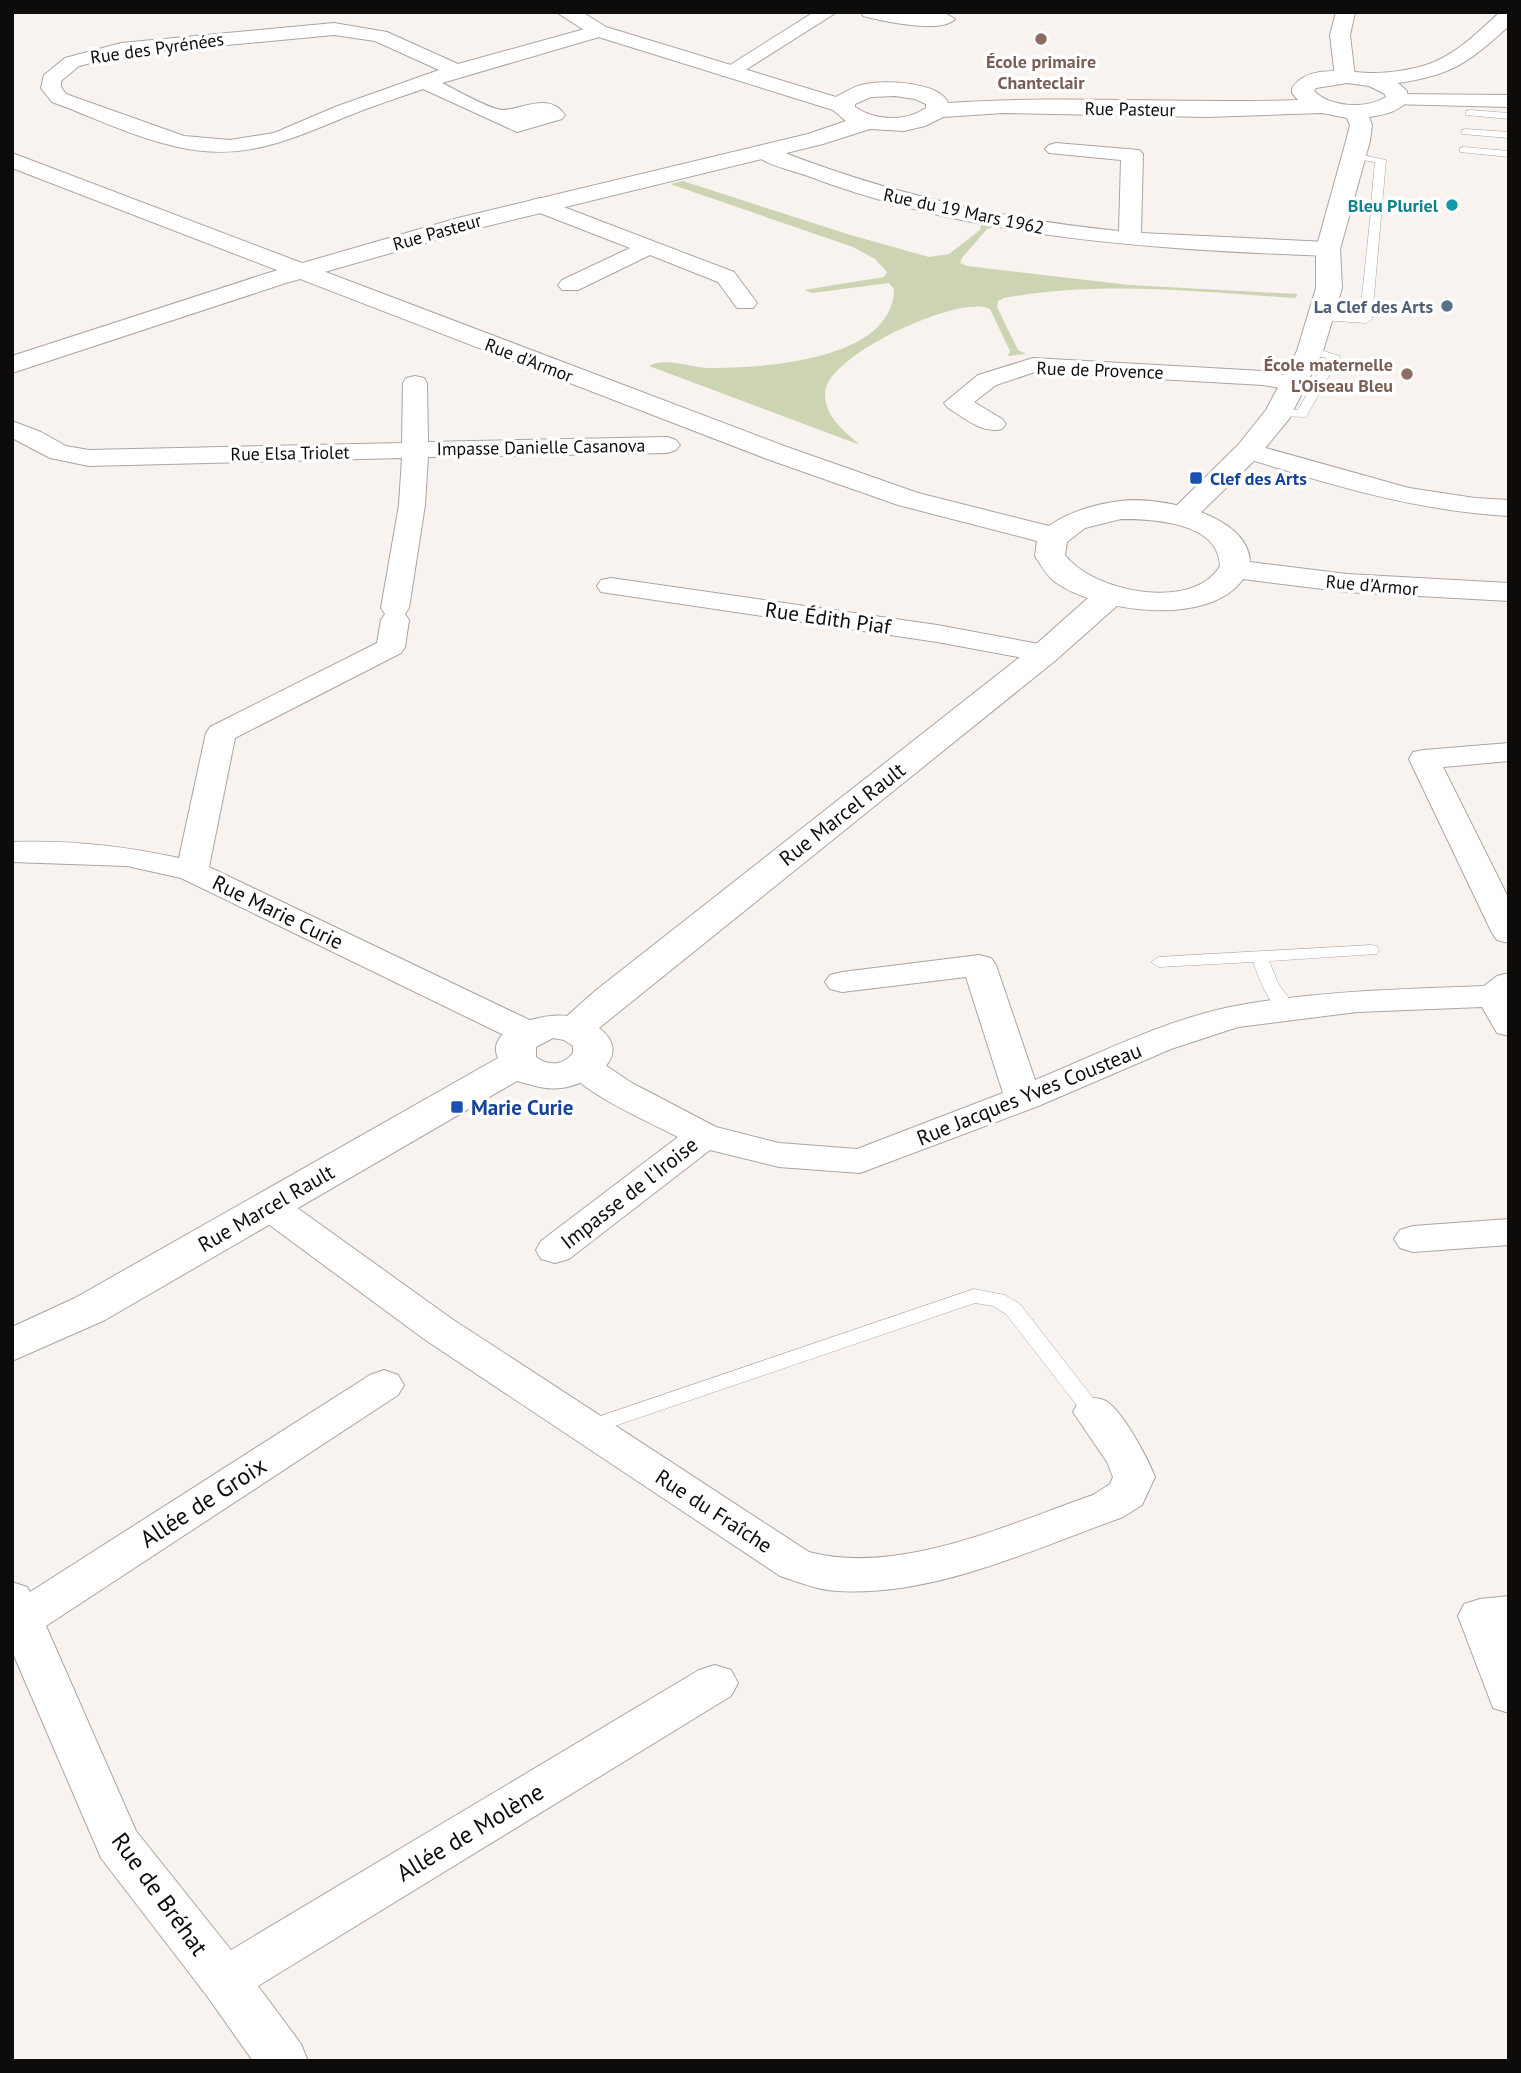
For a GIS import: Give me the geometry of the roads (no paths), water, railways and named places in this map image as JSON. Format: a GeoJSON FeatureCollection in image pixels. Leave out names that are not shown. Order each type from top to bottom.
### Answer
{"type":"FeatureCollection","features":[{"type":"Feature","properties":{"kind":"street"},"geometry":{"type":"LineString","coordinates":[[566,12],[598,31],[842,106],[849,115],[869,122]]}},
{"type":"Feature","properties":{"kind":"street"},"geometry":{"type":"LineString","coordinates":[[729,72],[828,12]]}},
{"type":"Feature","properties":{"kind":"street"},"geometry":{"type":"LineString","coordinates":[[870,12],[908,19],[945,19]]}},
{"type":"Feature","properties":{"kind":"street"},"geometry":{"type":"LineString","coordinates":[[1345,77],[1340,35],[1346,12]]}},
{"type":"Feature","properties":{"kind":"street"},"geometry":{"type":"LineString","coordinates":[[1429,72],[1424,79],[1396,95],[1382,108],[1355,111],[1323,106],[1306,98],[1303,93],[1303,88],[1308,83],[1345,77],[1371,80],[1429,72],[1462,57],[1509,15]]}},
{"type":"Feature","properties":{"kind":"street","name":"Rue des Pyrénées"},"geometry":{"type":"LineString","coordinates":[[456,71],[380,36],[334,29],[214,38],[121,49],[72,62],[51,79],[51,88],[59,98],[181,142],[230,146],[281,137],[342,111],[456,71],[598,31]]}},
{"type":"Feature","properties":{"kind":"street"},"geometry":{"type":"LineString","coordinates":[[729,72],[867,90],[895,89],[934,104]]}},
{"type":"Feature","properties":{"kind":"street"},"geometry":{"type":"LineString","coordinates":[[1371,80],[1396,95],[1509,101]]}},
{"type":"Feature","properties":{"kind":"street"},"geometry":{"type":"LineString","coordinates":[[424,82],[499,117]]}},
{"type":"Feature","properties":{"kind":"street"},"geometry":{"type":"LineString","coordinates":[[842,106],[849,97],[867,90]]}},
{"type":"Feature","properties":{"kind":"street","name":"Rue Pasteur"},"geometry":{"type":"LineString","coordinates":[[934,104],[983,94],[1221,100],[1303,93]]}},
{"type":"Feature","properties":{"kind":"street","name":"Rue Pasteur"},"geometry":{"type":"LineString","coordinates":[[934,104],[1208,110],[1323,106]]}},
{"type":"Feature","properties":{"kind":"street","name":"Rue Pasteur"},"geometry":{"type":"LineString","coordinates":[[12,365],[302,271],[540,205],[763,151],[869,122],[911,122],[932,116],[934,104]]}},
{"type":"Feature","properties":{"kind":"street"},"geometry":{"type":"LineString","coordinates":[[1181,516],[1248,451],[1279,413],[1310,351],[1329,288],[1328,249],[1361,125],[1355,111]]}},
{"type":"Feature","properties":{"kind":"street"},"geometry":{"type":"LineString","coordinates":[[1056,149],[1132,153],[1130,238]]}},
{"type":"Feature","properties":{"kind":"street","name":"Rue du 19 Mars 1962"},"geometry":{"type":"LineString","coordinates":[[763,151],[868,189],[939,209],[1057,231],[1130,238],[1328,249]]}},
{"type":"Feature","properties":{"kind":"street","name":"Rue d'Armor"},"geometry":{"type":"LineString","coordinates":[[12,160],[527,360],[830,472],[908,499],[1053,536]]}},
{"type":"Feature","properties":{"kind":"street"},"geometry":{"type":"LineString","coordinates":[[540,205],[726,277],[745,303]]}},
{"type":"Feature","properties":{"kind":"street"},"geometry":{"type":"LineString","coordinates":[[570,285],[649,247]]}},
{"type":"Feature","properties":{"kind":"street","name":"Rue de Provence"},"geometry":{"type":"LineString","coordinates":[[993,424],[957,403],[986,380],[1033,365],[1263,378],[1293,383]]}},
{"type":"Feature","properties":{"kind":"street"},"geometry":{"type":"LineString","coordinates":[[192,870],[221,733],[391,647],[412,505],[415,383]]}},
{"type":"Feature","properties":{"kind":"street","name":"Rue Elsa Triolet"},"geometry":{"type":"LineString","coordinates":[[12,429],[32,437],[58,453],[89,458],[415,450]]}},
{"type":"Feature","properties":{"kind":"street","name":"Impasse Danielle Casanova"},"geometry":{"type":"LineString","coordinates":[[415,450],[667,445]]}},
{"type":"Feature","properties":{"kind":"street"},"geometry":{"type":"LineString","coordinates":[[1248,451],[1409,499],[1467,508],[1509,508]]}},
{"type":"Feature","properties":{"kind":"street"},"geometry":{"type":"LineString","coordinates":[[1151,510],[1181,516],[1206,525],[1225,538],[1235,553],[1235,568],[1227,580],[1211,590],[1189,598],[1154,601],[1108,597],[1083,588],[1064,577],[1052,563],[1048,549],[1053,536],[1068,523],[1101,513],[1151,510]]}},
{"type":"Feature","properties":{"kind":"street","name":"Rue d'Armor"},"geometry":{"type":"LineString","coordinates":[[1235,568],[1262,575],[1448,591],[1509,592]]}},
{"type":"Feature","properties":{"kind":"street","name":"Rue Édith Piaf"},"geometry":{"type":"LineString","coordinates":[[611,586],[712,603],[950,634],[1045,653]]}},
{"type":"Feature","properties":{"kind":"street","name":"Rue Marcel Rault"},"geometry":{"type":"LineString","coordinates":[[575,1029],[608,999],[1045,653],[1108,597]]}},
{"type":"Feature","properties":{"kind":"street"},"geometry":{"type":"LineString","coordinates":[[1509,752],[1424,758],[1509,933]]}},
{"type":"Feature","properties":{"kind":"street","name":"Rue Marie Curie"},"geometry":{"type":"LineString","coordinates":[[12,852],[127,856],[192,870],[523,1049]]}},
{"type":"Feature","properties":{"kind":"street"},"geometry":{"type":"LineString","coordinates":[[842,982],[979,965],[1023,1099]]}},
{"type":"Feature","properties":{"kind":"street","name":"Rue Jacques Yves Cousteau"},"geometry":{"type":"LineString","coordinates":[[583,1067],[619,1091],[704,1136],[779,1155],[860,1161],[1023,1099],[1159,1041],[1234,1017],[1357,1001],[1504,1001]]}},
{"type":"Feature","properties":{"kind":"street"},"geometry":{"type":"LineString","coordinates":[[551,1026],[575,1029],[591,1041],[592,1057],[583,1067],[565,1076],[537,1076],[523,1049],[551,1026]]}},
{"type":"Feature","properties":{"kind":"street","name":"Rue Marcel Rault"},"geometry":{"type":"LineString","coordinates":[[12,1345],[90,1309],[269,1206],[523,1049]]}},
{"type":"Feature","properties":{"kind":"street","name":"Impasse de l'Iroise"},"geometry":{"type":"LineString","coordinates":[[555,1250],[704,1136]]}},
{"type":"Feature","properties":{"kind":"street","name":"Rue du Fraîche"},"geometry":{"type":"LineString","coordinates":[[269,1206],[438,1329],[795,1564],[837,1574],[878,1573],[946,1561],[1108,1506],[1128,1494],[1135,1477],[1126,1456],[1093,1412]]}},
{"type":"Feature","properties":{"kind":"street"},"geometry":{"type":"LineString","coordinates":[[1413,1239],[1509,1232]]}},
{"type":"Feature","properties":{"kind":"street","name":"Allée de Groix"},"geometry":{"type":"LineString","coordinates":[[16,1615],[384,1385]]}},
{"type":"Feature","properties":{"kind":"street"},"geometry":{"type":"LineString","coordinates":[[1509,1613],[1480,1616],[1509,1695]]}},
{"type":"Feature","properties":{"kind":"street","name":"Rue de Bréhat"},"geometry":{"type":"LineString","coordinates":[[16,1615],[118,1844],[225,1980],[282,2061]]}},
{"type":"Feature","properties":{"kind":"street","name":"Allée de Molène"},"geometry":{"type":"LineString","coordinates":[[225,1980],[715,1683]]}},
{"type":"Feature","properties":{"kind":"lane"},"geometry":{"type":"LineString","coordinates":[[1470,113],[1509,116]]}},
{"type":"Feature","properties":{"kind":"lane"},"geometry":{"type":"LineString","coordinates":[[1466,131],[1509,135]]}},
{"type":"Feature","properties":{"kind":"lane"},"geometry":{"type":"LineString","coordinates":[[1464,150],[1509,154]]}},
{"type":"Feature","properties":{"kind":"lane"},"geometry":{"type":"LineString","coordinates":[[1321,316],[1366,319],[1381,160],[1353,156]]}},
{"type":"Feature","properties":{"kind":"lane"},"geometry":{"type":"LineString","coordinates":[[1339,204],[1375,208]]}},
{"type":"Feature","properties":{"kind":"lane"},"geometry":{"type":"LineString","coordinates":[[1279,413],[1302,414],[1334,356],[1310,351]]}},
{"type":"Feature","properties":{"kind":"lane"},"geometry":{"type":"LineString","coordinates":[[1159,962],[1371,950]]}},
{"type":"Feature","properties":{"kind":"lane"},"geometry":{"type":"LineString","coordinates":[[1259,957],[1271,986],[1289,1010]]}},
{"type":"Feature","properties":{"kind":"lane"},"geometry":{"type":"LineString","coordinates":[[587,1427],[974,1296],[999,1300],[1013,1309],[1093,1412]]}},
{"type":"Feature","properties":{"kind":"place","name":"École primaire Chanteclair"},"geometry":{"type":"Point","coordinates":[1041,39]}},
{"type":"Feature","properties":{"kind":"place","name":"Bleu Pluriel"},"geometry":{"type":"Point","coordinates":[1452,205]}},
{"type":"Feature","properties":{"kind":"place","name":"La Clef des Arts"},"geometry":{"type":"Point","coordinates":[1447,306]}},
{"type":"Feature","properties":{"kind":"place","name":"École maternelle L'Oiseau Bleu"},"geometry":{"type":"Point","coordinates":[1407,374]}},
{"type":"Feature","properties":{"kind":"place","name":"Clef des Arts"},"geometry":{"type":"Point","coordinates":[1196,478]}},
{"type":"Feature","properties":{"kind":"place","name":"Marie Curie"},"geometry":{"type":"Point","coordinates":[457,1107]}}]}
